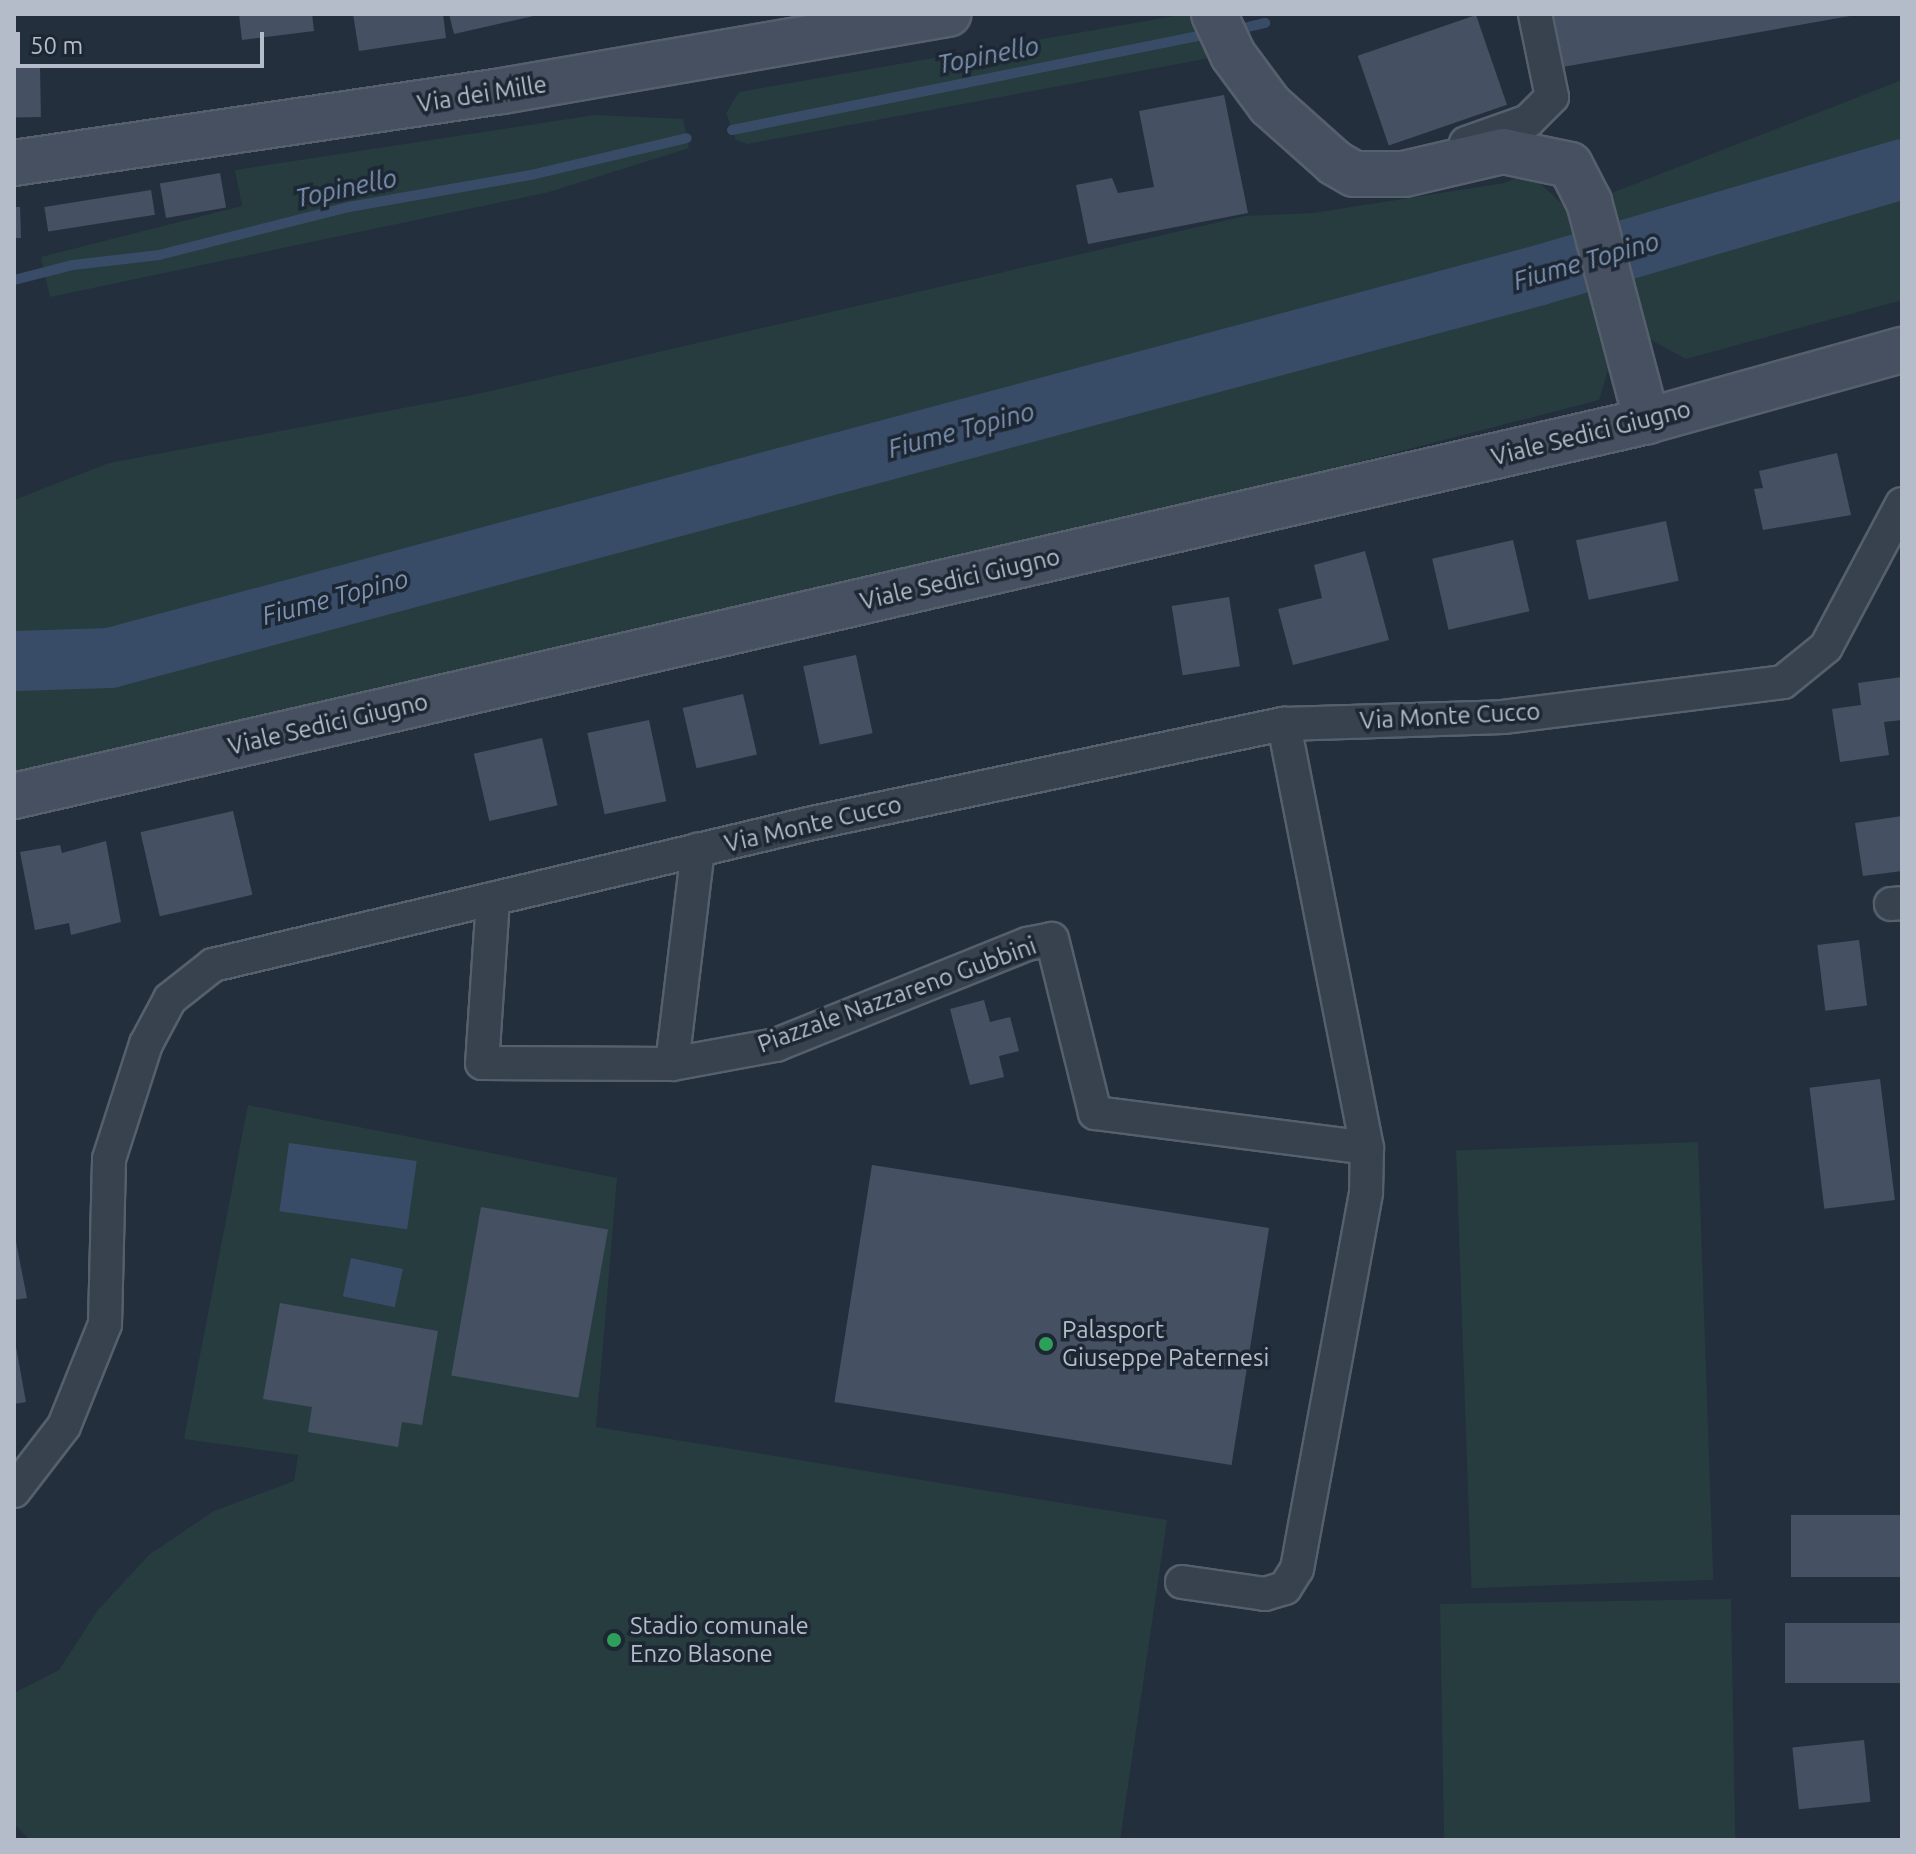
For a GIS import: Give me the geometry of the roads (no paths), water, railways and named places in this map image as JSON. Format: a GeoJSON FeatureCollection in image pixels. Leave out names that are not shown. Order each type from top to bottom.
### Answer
{"type":"FeatureCollection","features":[{"type":"Feature","properties":{"kind":"street","name":"Via dei Mille"},"geometry":{"type":"LineString","coordinates":[[14,163],[502,91],[948,14]]}},
{"type":"Feature","properties":{"kind":"street"},"geometry":{"type":"LineString","coordinates":[[1214,14],[1233,55],[1270,105],[1335,163],[1364,178],[1404,174],[1503,151],[1570,165],[1589,202],[1633,352],[1647,421]]}},
{"type":"Feature","properties":{"kind":"street"},"geometry":{"type":"LineString","coordinates":[[1364,178],[1528,121],[1552,97],[1535,14]]}},
{"type":"Feature","properties":{"kind":"street","name":"Viale Sedici Giugno"},"geometry":{"type":"LineString","coordinates":[[14,796],[1647,421],[1902,350]]}},
{"type":"Feature","properties":{"kind":"street","name":"Via Monte Cucco"},"geometry":{"type":"LineString","coordinates":[[14,1491],[64,1426],[105,1324],[109,1159],[146,1044],[170,999],[213,965],[698,850],[1284,724],[1503,717],[1783,682],[1826,647],[1902,504]]}},
{"type":"Feature","properties":{"kind":"street"},"geometry":{"type":"LineString","coordinates":[[1182,1582],[1265,1594],[1285,1588],[1297,1569],[1366,1192],[1367,1148],[1284,724]]}},
{"type":"Feature","properties":{"kind":"street"},"geometry":{"type":"LineString","coordinates":[[672,1064],[698,850]]}},
{"type":"Feature","properties":{"kind":"street","name":"Piazzale Nazzareno Gubbini"},"geometry":{"type":"LineString","coordinates":[[493,899],[482,1063],[672,1064],[776,1045],[1027,944],[1052,939],[1095,1113],[1367,1148]]}},
{"type":"Feature","properties":{"kind":"water"},"geometry":{"type":"Polygon","coordinates":[[[289,1143],[417,1161],[407,1229],[279,1211],[289,1143]]]}},
{"type":"Feature","properties":{"kind":"water"},"geometry":{"type":"Polygon","coordinates":[[[351,1258],[403,1269],[395,1307],[343,1296],[351,1258]]]}},
{"type":"Feature","properties":{"kind":"waterway","name":"Topinello"},"geometry":{"type":"LineString","coordinates":[[1239,29],[1265,23]]}},
{"type":"Feature","properties":{"kind":"waterway","name":"Topinello"},"geometry":{"type":"LineString","coordinates":[[732,130],[1207,34]]}},
{"type":"Feature","properties":{"kind":"waterway","name":"Topinello"},"geometry":{"type":"LineString","coordinates":[[14,280],[73,265],[159,255],[349,207],[531,175],[687,138]]}},
{"type":"Feature","properties":{"kind":"waterway","name":"Fiume Topino"},"geometry":{"type":"LineString","coordinates":[[14,661],[110,658],[1540,275],[1902,169]]}},
{"type":"Feature","properties":{"kind":"place","name":"Palasport Giuseppe Paternesi"},"geometry":{"type":"Point","coordinates":[1046,1344]}},
{"type":"Feature","properties":{"kind":"place","name":"Stadio comunale Enzo Blasone"},"geometry":{"type":"Point","coordinates":[614,1640]}}]}
